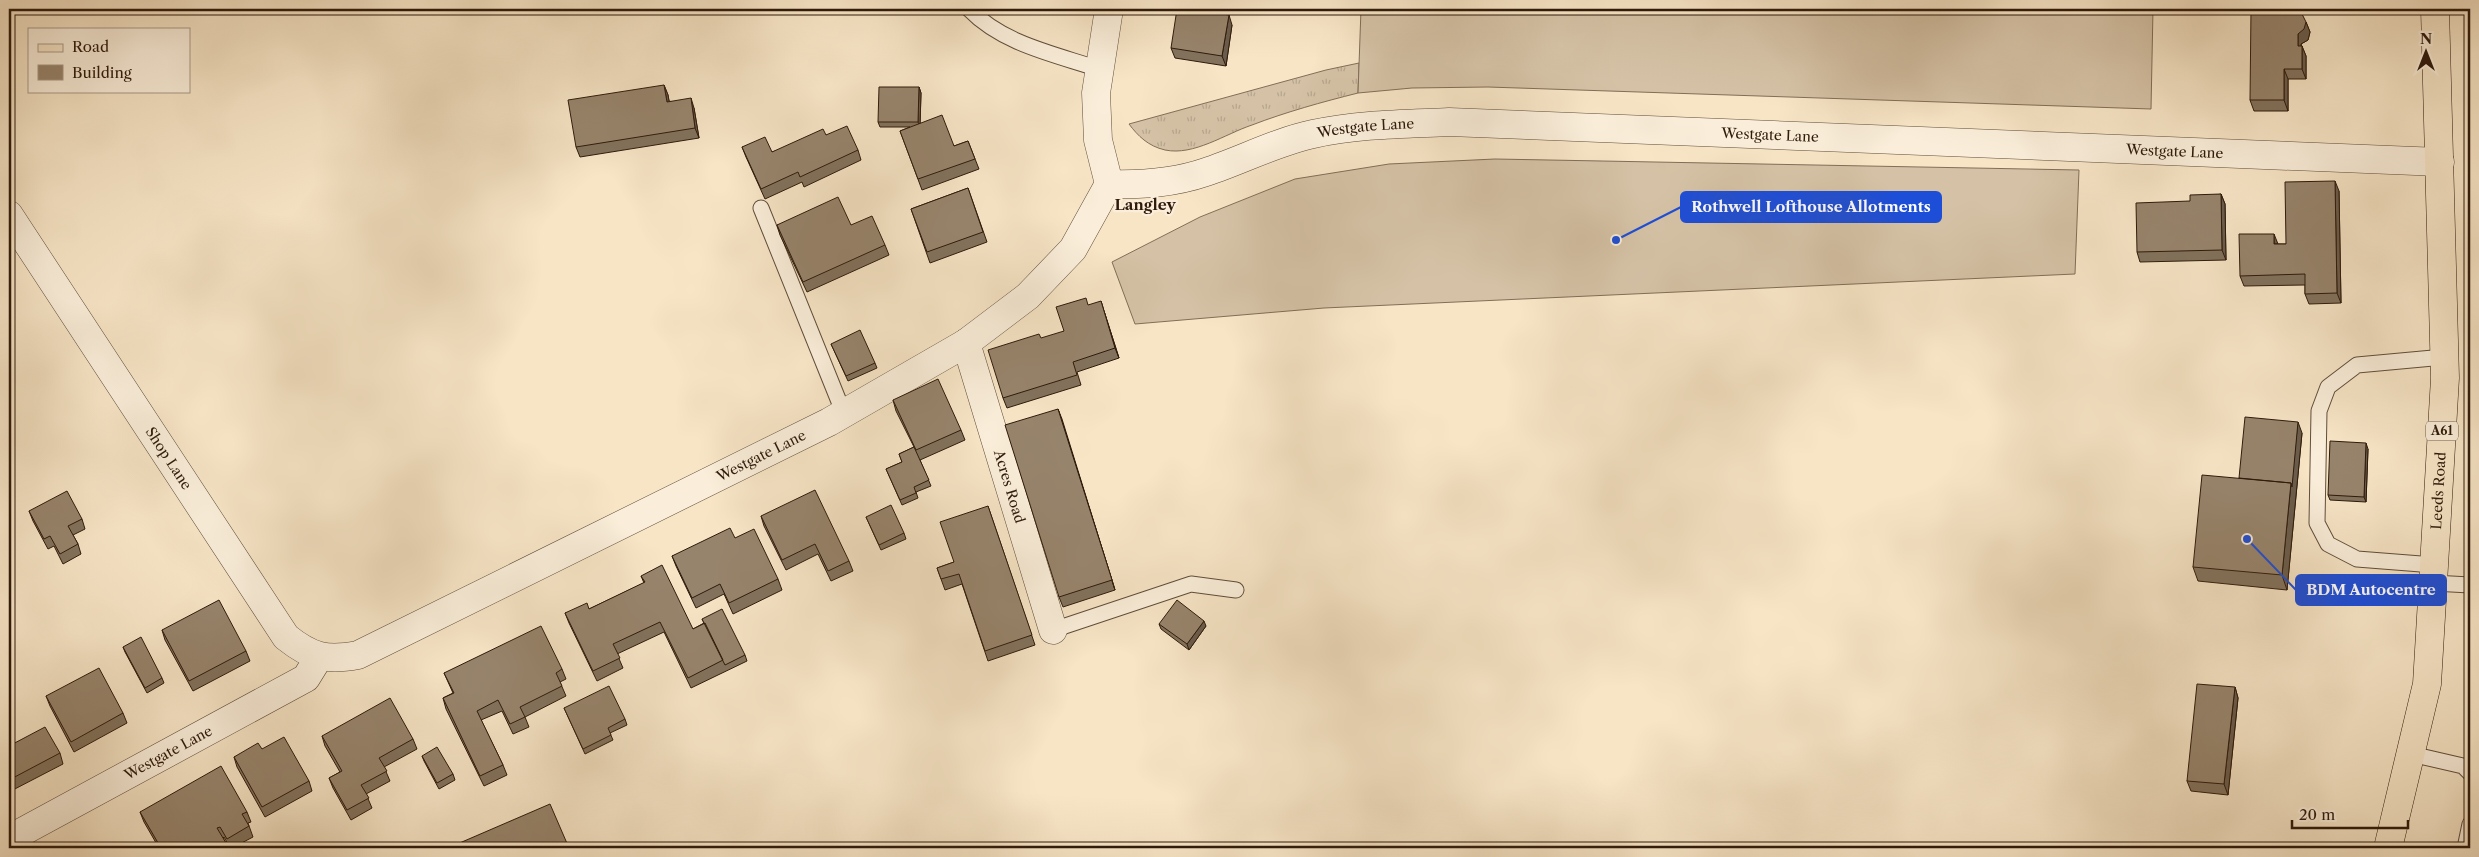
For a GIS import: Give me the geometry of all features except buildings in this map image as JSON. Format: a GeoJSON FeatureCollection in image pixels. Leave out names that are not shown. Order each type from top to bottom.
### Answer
{"type":"FeatureCollection","features":[{"type":"Feature","properties":{"kind":"main road","name":"Leeds Road"},"geometry":{"type":"LineString","coordinates":[[2388,848],[2427,684],[2434,574],[2444,357],[2435,9]]}},
{"type":"Feature","properties":{"kind":"street"},"geometry":{"type":"LineString","coordinates":[[1109,9],[1096,92],[1098,140],[1109,184]]}},
{"type":"Feature","properties":{"kind":"street","name":"Westgate Lane"},"geometry":{"type":"LineString","coordinates":[[358,655],[844,414],[966,343],[1028,296],[1073,249],[1109,184],[1150,185],[1206,173],[1267,148],[1313,134],[1358,126],[1449,122],[2440,162]]}},
{"type":"Feature","properties":{"kind":"street","name":"Shop Lane"},"geometry":{"type":"LineString","coordinates":[[9,215],[286,637],[301,649],[319,657],[338,659],[358,655]]}},
{"type":"Feature","properties":{"kind":"street","name":"Acres Road"},"geometry":{"type":"LineString","coordinates":[[966,343],[1053,630]]}},
{"type":"Feature","properties":{"kind":"street","name":"Westgate Lane"},"geometry":{"type":"LineString","coordinates":[[9,839],[306,678],[319,657]]}},
{"type":"Feature","properties":{"kind":"lane"},"geometry":{"type":"LineString","coordinates":[[969,9],[981,21],[1000,34],[1099,69]]}},
{"type":"Feature","properties":{"kind":"lane"},"geometry":{"type":"LineString","coordinates":[[761,208],[844,414]]}},
{"type":"Feature","properties":{"kind":"lane"},"geometry":{"type":"LineString","coordinates":[[2444,357],[2356,365],[2328,387],[2318,411],[2317,523],[2328,544],[2356,559],[2434,574],[2470,585]]}},
{"type":"Feature","properties":{"kind":"lane"},"geometry":{"type":"LineString","coordinates":[[1053,630],[1191,584],[1236,590]]}},
{"type":"Feature","properties":{"kind":"lane"},"geometry":{"type":"LineString","coordinates":[[2410,754],[2463,766],[2470,773]]}},
{"type":"Feature","properties":{"kind":"lane"},"geometry":{"type":"LineString","coordinates":[[2465,848],[2470,824]]}},
{"type":"Feature","properties":{"kind":"green space"},"geometry":{"type":"Polygon","coordinates":[[[1361,9],[2153,9],[2151,109],[1488,87],[1412,88],[1358,93],[1361,9]]]}},
{"type":"Feature","properties":{"kind":"green space"},"geometry":{"type":"Polygon","coordinates":[[[1359,63],[1358,93],[1278,116],[1187,150],[1165,150],[1153,146],[1136,133],[1129,124],[1326,70],[1359,63]]]}},
{"type":"Feature","properties":{"kind":"green space"},"geometry":{"type":"Polygon","coordinates":[[[1495,159],[2079,170],[2075,274],[1324,308],[1135,324],[1112,262],[1200,217],[1295,179],[1389,164],[1495,159]]]}},
{"type":"Feature","properties":{"kind":"place","name":"Rothwell Lofthouse Allotments"},"geometry":{"type":"Point","coordinates":[1616,240]}},
{"type":"Feature","properties":{"kind":"place","name":"BDM Autocentre"},"geometry":{"type":"Point","coordinates":[2247,539]}},
{"type":"Feature","properties":{"kind":"district","name":"Langley"},"geometry":{"type":"Point","coordinates":[1145,205]}}]}
